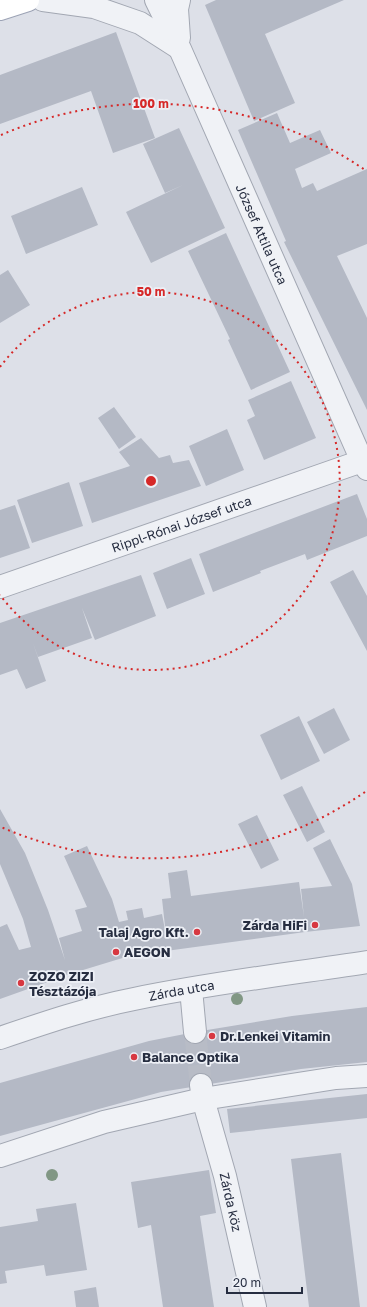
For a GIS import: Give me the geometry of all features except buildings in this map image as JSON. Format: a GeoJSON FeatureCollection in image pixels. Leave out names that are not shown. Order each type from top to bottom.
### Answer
{"type":"FeatureCollection","features":[{"type":"Feature","properties":{"kind":"main road"},"geometry":{"type":"LineString","coordinates":[[0,9],[28,0]]}},
{"type":"Feature","properties":{"kind":"street"},"geometry":{"type":"LineString","coordinates":[[43,0],[94,8],[140,23],[180,49]]}},
{"type":"Feature","properties":{"kind":"street","name":"József Attila utca"},"geometry":{"type":"LineString","coordinates":[[156,0],[180,49],[364,465]]}},
{"type":"Feature","properties":{"kind":"street"},"geometry":{"type":"LineString","coordinates":[[179,0],[177,9],[180,49]]}},
{"type":"Feature","properties":{"kind":"street","name":"Rippl-Rónai József utca"},"geometry":{"type":"LineString","coordinates":[[0,587],[364,465]]}},
{"type":"Feature","properties":{"kind":"street","name":"Zárda utca"},"geometry":{"type":"LineString","coordinates":[[0,1038],[59,1018],[133,999],[367,962]]}},
{"type":"Feature","properties":{"kind":"street"},"geometry":{"type":"LineString","coordinates":[[191,989],[195,1032]]}},
{"type":"Feature","properties":{"kind":"street"},"geometry":{"type":"LineString","coordinates":[[0,1156],[202,1092],[367,1076]]}},
{"type":"Feature","properties":{"kind":"street","name":"Zárda köz"},"geometry":{"type":"LineString","coordinates":[[202,1092],[225,1176],[255,1307]]}},
{"type":"Feature","properties":{"kind":"tunnel"},"geometry":{"type":"LineString","coordinates":[[195,1032],[201,1085]]}},
{"type":"Feature","properties":{"kind":"place","name":"Zárda HiFi"},"geometry":{"type":"Point","coordinates":[315,925]}},
{"type":"Feature","properties":{"kind":"place","name":"Talaj Agro Kft."},"geometry":{"type":"Point","coordinates":[197,932]}},
{"type":"Feature","properties":{"kind":"place","name":"AEGON"},"geometry":{"type":"Point","coordinates":[116,952]}},
{"type":"Feature","properties":{"kind":"place","name":"ZOZO ZIZI Tésztázója"},"geometry":{"type":"Point","coordinates":[21,983]}},
{"type":"Feature","properties":{"kind":"place","name":"Dr.Lenkei Vitamin"},"geometry":{"type":"Point","coordinates":[212,1036]}},
{"type":"Feature","properties":{"kind":"place","name":"Balance Optika"},"geometry":{"type":"Point","coordinates":[134,1057]}}]}
